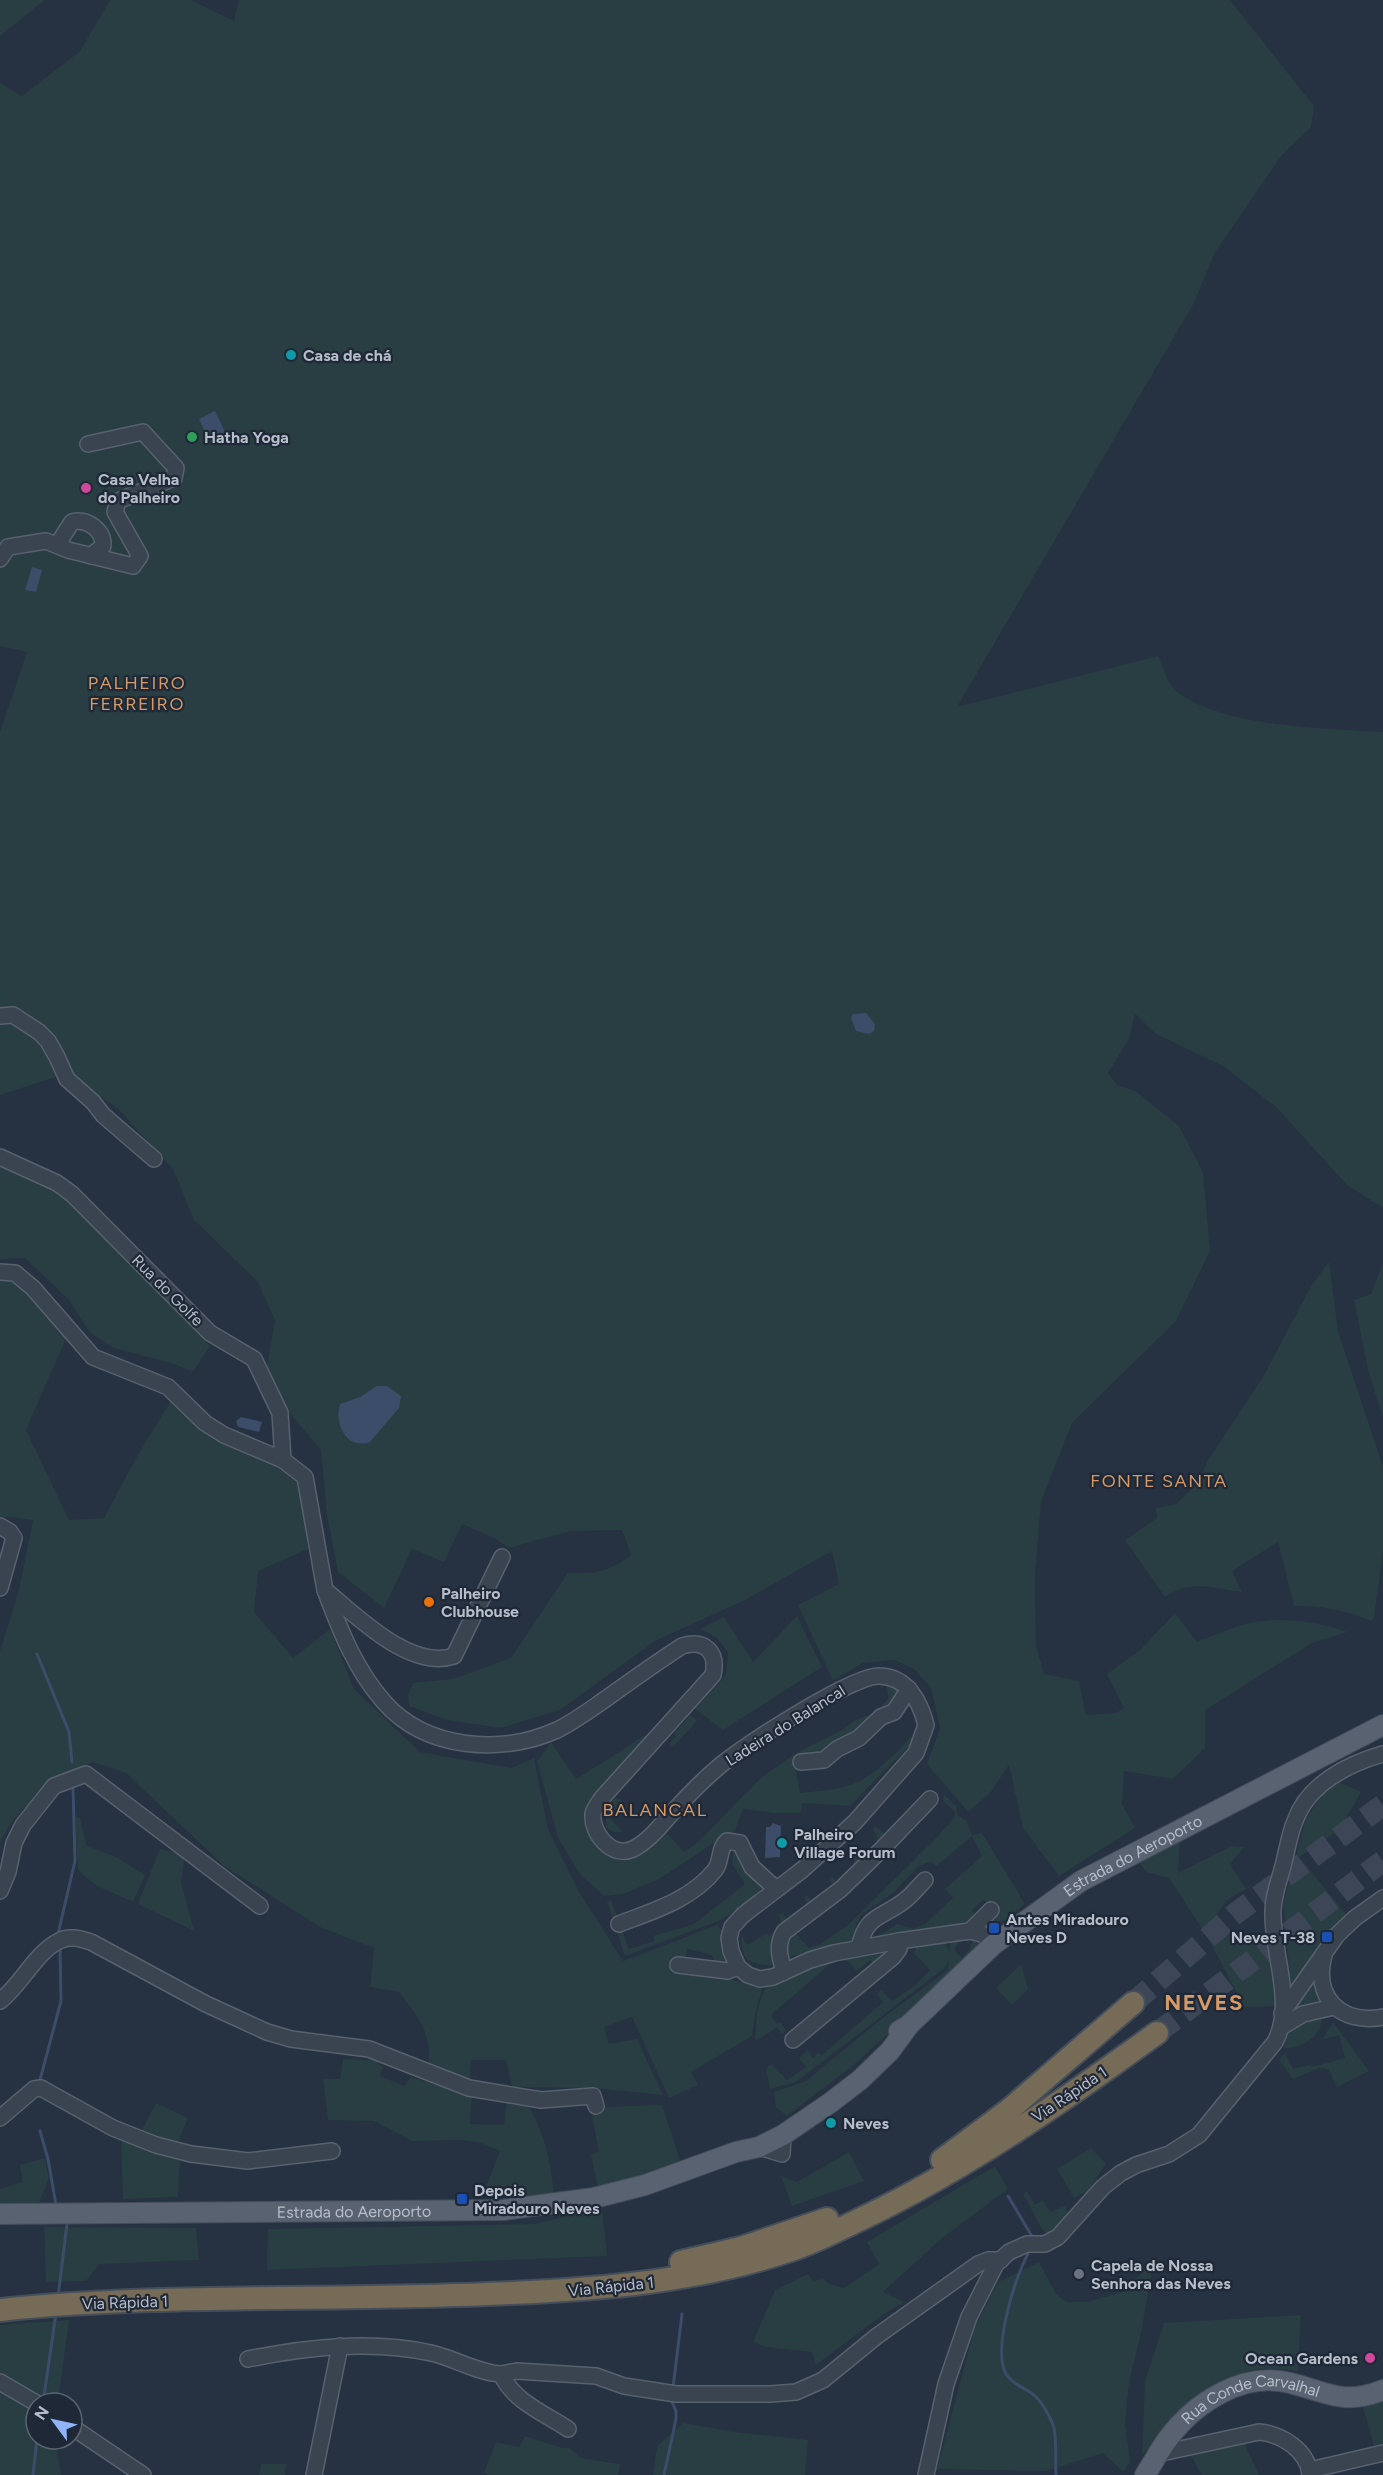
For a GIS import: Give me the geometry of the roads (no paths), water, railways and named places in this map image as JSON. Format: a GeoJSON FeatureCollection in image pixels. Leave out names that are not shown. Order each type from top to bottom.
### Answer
{"type":"FeatureCollection","features":[{"type":"Feature","properties":{"kind":"highway","name":"Via Rápida 1"},"geometry":{"type":"LineString","coordinates":[[8,2302],[68,2297],[565,2276],[659,2266],[741,2248],[832,2217],[937,2163],[1009,2110],[1133,2003]]}},
{"type":"Feature","properties":{"kind":"highway","name":"Via Rápida 1"},"geometry":{"type":"LineString","coordinates":[[68,2297],[158,2300],[437,2297],[564,2291],[640,2283],[719,2270],[791,2251],[899,2201],[952,2171],[1074,2093],[1158,2033]]}},
{"type":"Feature","properties":{"kind":"main road","name":"Estrada do Aeroporto"},"geometry":{"type":"LineString","coordinates":[[736,2152],[822,2096],[909,2025],[994,1944],[1081,1881],[1383,1725]]}},
{"type":"Feature","properties":{"kind":"main road","name":"Estrada do Aeroporto"},"geometry":{"type":"LineString","coordinates":[[0,2214],[503,2210],[558,2204],[617,2193],[684,2172],[736,2152],[782,2145],[860,2080],[890,2051],[909,2025]]}},
{"type":"Feature","properties":{"kind":"main road"},"geometry":{"type":"LineString","coordinates":[[782,2145],[790,2125],[822,2096]]}},
{"type":"Feature","properties":{"kind":"main road","name":"Rua Conde Carvalhal"},"geometry":{"type":"LineString","coordinates":[[1145,2475],[1157,2454],[1184,2420],[1201,2405],[1231,2388],[1270,2380],[1350,2398],[1383,2390]]}},
{"type":"Feature","properties":{"kind":"street"},"geometry":{"type":"LineString","coordinates":[[0,559],[8,547],[46,541],[133,566],[140,556],[115,512],[117,501],[174,478],[176,468],[143,432],[88,444]]}},
{"type":"Feature","properties":{"kind":"street"},"geometry":{"type":"LineString","coordinates":[[57,545],[72,522],[85,521],[99,531],[103,541],[103,546],[92,556]]}},
{"type":"Feature","properties":{"kind":"street"},"geometry":{"type":"LineString","coordinates":[[0,1016],[13,1015],[39,1032],[48,1041],[67,1079],[88,1097],[103,1115],[154,1160]]}},
{"type":"Feature","properties":{"kind":"street","name":"Rua do Golfe"},"geometry":{"type":"LineString","coordinates":[[0,1157],[57,1183],[72,1194],[210,1333],[254,1359],[280,1413],[283,1460]]}},
{"type":"Feature","properties":{"kind":"street"},"geometry":{"type":"LineString","coordinates":[[0,1272],[15,1273],[33,1288],[93,1357],[168,1387],[205,1423],[224,1435],[283,1460],[305,1477],[325,1590],[394,1645],[420,1655],[444,1659],[454,1656],[502,1557]]}},
{"type":"Feature","properties":{"kind":"street"},"geometry":{"type":"LineString","coordinates":[[0,1526],[10,1532],[14,1538],[0,1588]]}},
{"type":"Feature","properties":{"kind":"street","name":"Ladeira do Balancal"},"geometry":{"type":"LineString","coordinates":[[325,1590],[346,1645],[386,1704],[418,1728],[454,1742],[474,1745],[514,1744],[558,1729],[682,1646],[692,1643],[702,1645],[710,1651],[714,1658],[713,1675],[602,1798],[593,1811],[594,1827],[599,1838],[618,1850],[631,1850],[646,1841],[723,1763],[758,1738],[840,1689],[857,1681],[880,1676],[892,1678],[909,1689]]}},
{"type":"Feature","properties":{"kind":"street"},"geometry":{"type":"LineString","coordinates":[[801,1762],[814,1763],[824,1760],[837,1749],[859,1738],[881,1717],[894,1713],[909,1689],[920,1705],[926,1725],[916,1753],[855,1822],[802,1870],[775,1888],[742,1915],[732,1927],[729,1938],[730,1952],[738,1967],[748,1975],[760,1979],[784,1972],[810,1959],[859,1948],[970,1931],[982,1934],[994,1944]]}},
{"type":"Feature","properties":{"kind":"street"},"geometry":{"type":"LineString","coordinates":[[1282,2019],[1281,1983],[1272,1914],[1295,1821],[1310,1797],[1334,1774],[1360,1760],[1383,1754]]}},
{"type":"Feature","properties":{"kind":"street"},"geometry":{"type":"LineString","coordinates":[[0,1891],[8,1872],[14,1843],[23,1826],[54,1786],[86,1774],[260,1906]]}},
{"type":"Feature","properties":{"kind":"street"},"geometry":{"type":"LineString","coordinates":[[784,1972],[779,1955],[779,1942],[784,1932],[841,1889],[930,1799]]}},
{"type":"Feature","properties":{"kind":"street"},"geometry":{"type":"LineString","coordinates":[[619,1924],[670,1904],[689,1893],[718,1867],[722,1846],[727,1841],[740,1844],[752,1867],[775,1888]]}},
{"type":"Feature","properties":{"kind":"street"},"geometry":{"type":"LineString","coordinates":[[859,1948],[863,1931],[869,1924],[905,1900],[925,1880]]}},
{"type":"Feature","properties":{"kind":"street"},"geometry":{"type":"LineString","coordinates":[[926,2475],[946,2384],[969,2317],[1000,2260],[1009,2252],[1027,2244],[1045,2244],[1058,2237],[1103,2187],[1121,2173],[1136,2164],[1169,2154],[1198,2135],[1275,2042],[1282,2019],[1337,1935],[1355,1918],[1383,1898]]}},
{"type":"Feature","properties":{"kind":"street"},"geometry":{"type":"LineString","coordinates":[[970,1931],[992,1910]]}},
{"type":"Feature","properties":{"kind":"street"},"geometry":{"type":"LineString","coordinates":[[0,2001],[16,1987],[51,1946],[60,1940],[77,1938],[91,1942],[206,2004],[267,2032],[291,2039],[369,2049],[469,2088],[541,2100],[593,2096],[596,2106]]}},
{"type":"Feature","properties":{"kind":"street"},"geometry":{"type":"LineString","coordinates":[[793,2040],[893,1957],[899,1949],[900,1941]]}},
{"type":"Feature","properties":{"kind":"street"},"geometry":{"type":"LineString","coordinates":[[1325,1952],[1321,1980],[1325,1994],[1334,2007],[1352,2017],[1368,2019],[1383,2017]]}},
{"type":"Feature","properties":{"kind":"street"},"geometry":{"type":"LineString","coordinates":[[678,1965],[728,1971],[738,1967]]}},
{"type":"Feature","properties":{"kind":"street"},"geometry":{"type":"LineString","coordinates":[[1282,2019],[1334,2007]]}},
{"type":"Feature","properties":{"kind":"street"},"geometry":{"type":"LineString","coordinates":[[0,2118],[34,2090],[41,2088],[113,2128],[156,2145],[191,2154],[248,2161],[332,2151]]}},
{"type":"Feature","properties":{"kind":"street"},"geometry":{"type":"LineString","coordinates":[[248,2359],[290,2351],[340,2346],[400,2348],[433,2353],[501,2374],[524,2372],[596,2376],[624,2386],[676,2394],[796,2392],[823,2380],[877,2336],[978,2264],[988,2260],[1000,2260]]}},
{"type":"Feature","properties":{"kind":"street"},"geometry":{"type":"LineString","coordinates":[[314,2475],[340,2346]]}},
{"type":"Feature","properties":{"kind":"street"},"geometry":{"type":"LineString","coordinates":[[501,2374],[508,2387],[521,2400],[568,2429]]}},
{"type":"Feature","properties":{"kind":"street"},"geometry":{"type":"LineString","coordinates":[[0,2382],[24,2396]]}},
{"type":"Feature","properties":{"kind":"street"},"geometry":{"type":"LineString","coordinates":[[1157,2454],[1259,2432],[1272,2433],[1294,2446],[1310,2473],[1383,2453]]}},
{"type":"Feature","properties":{"kind":"street"},"geometry":{"type":"LineString","coordinates":[[84,2435],[144,2475]]}},
{"type":"Feature","properties":{"kind":"water"},"geometry":{"type":"Polygon","coordinates":[[[215,411],[228,438],[212,446],[199,419],[215,411]]]}},
{"type":"Feature","properties":{"kind":"water"},"geometry":{"type":"Polygon","coordinates":[[[32,567],[42,570],[36,592],[25,590],[32,567]]]}},
{"type":"Feature","properties":{"kind":"water"},"geometry":{"type":"Polygon","coordinates":[[[866,1013],[875,1024],[874,1031],[869,1034],[856,1031],[851,1018],[853,1014],[866,1013]]]}},
{"type":"Feature","properties":{"kind":"water"},"geometry":{"type":"Polygon","coordinates":[[[377,1386],[387,1386],[401,1396],[399,1408],[370,1442],[362,1444],[355,1442],[344,1434],[341,1427],[340,1404],[360,1397],[377,1386]]]}},
{"type":"Feature","properties":{"kind":"water"},"geometry":{"type":"Polygon","coordinates":[[[241,1417],[262,1422],[259,1432],[238,1427],[236,1421],[241,1417]]]}},
{"type":"Feature","properties":{"kind":"water"},"geometry":{"type":"Polygon","coordinates":[[[773,1823],[781,1826],[780,1857],[765,1858],[766,1827],[770,1827],[773,1823]]]}},
{"type":"Feature","properties":{"kind":"waterway"},"geometry":{"type":"LineString","coordinates":[[37,1654],[69,1732],[72,1762]]}},
{"type":"Feature","properties":{"kind":"waterway"},"geometry":{"type":"LineString","coordinates":[[58,1934],[75,1861],[73,1787]]}},
{"type":"Feature","properties":{"kind":"waterway"},"geometry":{"type":"LineString","coordinates":[[40,2080],[61,2001],[60,1946]]}},
{"type":"Feature","properties":{"kind":"waterway"},"geometry":{"type":"LineString","coordinates":[[40,2131],[48,2159],[56,2205]]}},
{"type":"Feature","properties":{"kind":"waterway"},"geometry":{"type":"LineString","coordinates":[[1008,2196],[1033,2238]]}},
{"type":"Feature","properties":{"kind":"waterway"},"geometry":{"type":"LineString","coordinates":[[58,2297],[67,2224],[65,2221]]}},
{"type":"Feature","properties":{"kind":"waterway"},"geometry":{"type":"LineString","coordinates":[[1031,2249],[1019,2274],[1008,2311],[1002,2347],[1002,2363],[1009,2378],[1038,2399],[1051,2420],[1054,2428],[1056,2475]]}},
{"type":"Feature","properties":{"kind":"waterway"},"geometry":{"type":"LineString","coordinates":[[45,2391],[56,2313]]}},
{"type":"Feature","properties":{"kind":"waterway"},"geometry":{"type":"LineString","coordinates":[[673,2388],[682,2314]]}},
{"type":"Feature","properties":{"kind":"waterway"},"geometry":{"type":"LineString","coordinates":[[664,2475],[676,2419],[676,2411],[672,2402]]}},
{"type":"Feature","properties":{"kind":"waterway"},"geometry":{"type":"LineString","coordinates":[[33,2475],[36,2451]]}},
{"type":"Feature","properties":{"kind":"tunnel"},"geometry":{"type":"LineString","coordinates":[[1133,2003],[1236,1913],[1383,1805]]}},
{"type":"Feature","properties":{"kind":"tunnel"},"geometry":{"type":"LineString","coordinates":[[1157,2033],[1383,1861]]}},
{"type":"Feature","properties":{"kind":"place","name":"Casa de chá"},"geometry":{"type":"Point","coordinates":[291,355]}},
{"type":"Feature","properties":{"kind":"place","name":"Hatha Yoga"},"geometry":{"type":"Point","coordinates":[192,437]}},
{"type":"Feature","properties":{"kind":"place","name":"Casa Velha do Palheiro"},"geometry":{"type":"Point","coordinates":[86,488]}},
{"type":"Feature","properties":{"kind":"place","name":"Palheiro Clubhouse"},"geometry":{"type":"Point","coordinates":[429,1602]}},
{"type":"Feature","properties":{"kind":"place","name":"Palheiro Village Forum"},"geometry":{"type":"Point","coordinates":[782,1843]}},
{"type":"Feature","properties":{"kind":"place","name":"Antes Miradouro Neves D"},"geometry":{"type":"Point","coordinates":[994,1928]}},
{"type":"Feature","properties":{"kind":"place","name":"Neves T-38"},"geometry":{"type":"Point","coordinates":[1327,1937]}},
{"type":"Feature","properties":{"kind":"place","name":"Neves"},"geometry":{"type":"Point","coordinates":[831,2123]}},
{"type":"Feature","properties":{"kind":"place","name":"Depois Miradouro Neves"},"geometry":{"type":"Point","coordinates":[462,2199]}},
{"type":"Feature","properties":{"kind":"place","name":"Capela de Nossa Senhora das Neves"},"geometry":{"type":"Point","coordinates":[1079,2274]}},
{"type":"Feature","properties":{"kind":"place","name":"Ocean Gardens"},"geometry":{"type":"Point","coordinates":[1370,2358]}},
{"type":"Feature","properties":{"kind":"district","name":"PALHEIRO FERREIRO"},"geometry":{"type":"Point","coordinates":[137,693]}},
{"type":"Feature","properties":{"kind":"district","name":"FONTE SANTA"},"geometry":{"type":"Point","coordinates":[1159,1481]}},
{"type":"Feature","properties":{"kind":"district","name":"BALANCAL"},"geometry":{"type":"Point","coordinates":[655,1810]}},
{"type":"Feature","properties":{"kind":"district","name":"NEVES"},"geometry":{"type":"Point","coordinates":[1204,2002]}}]}
